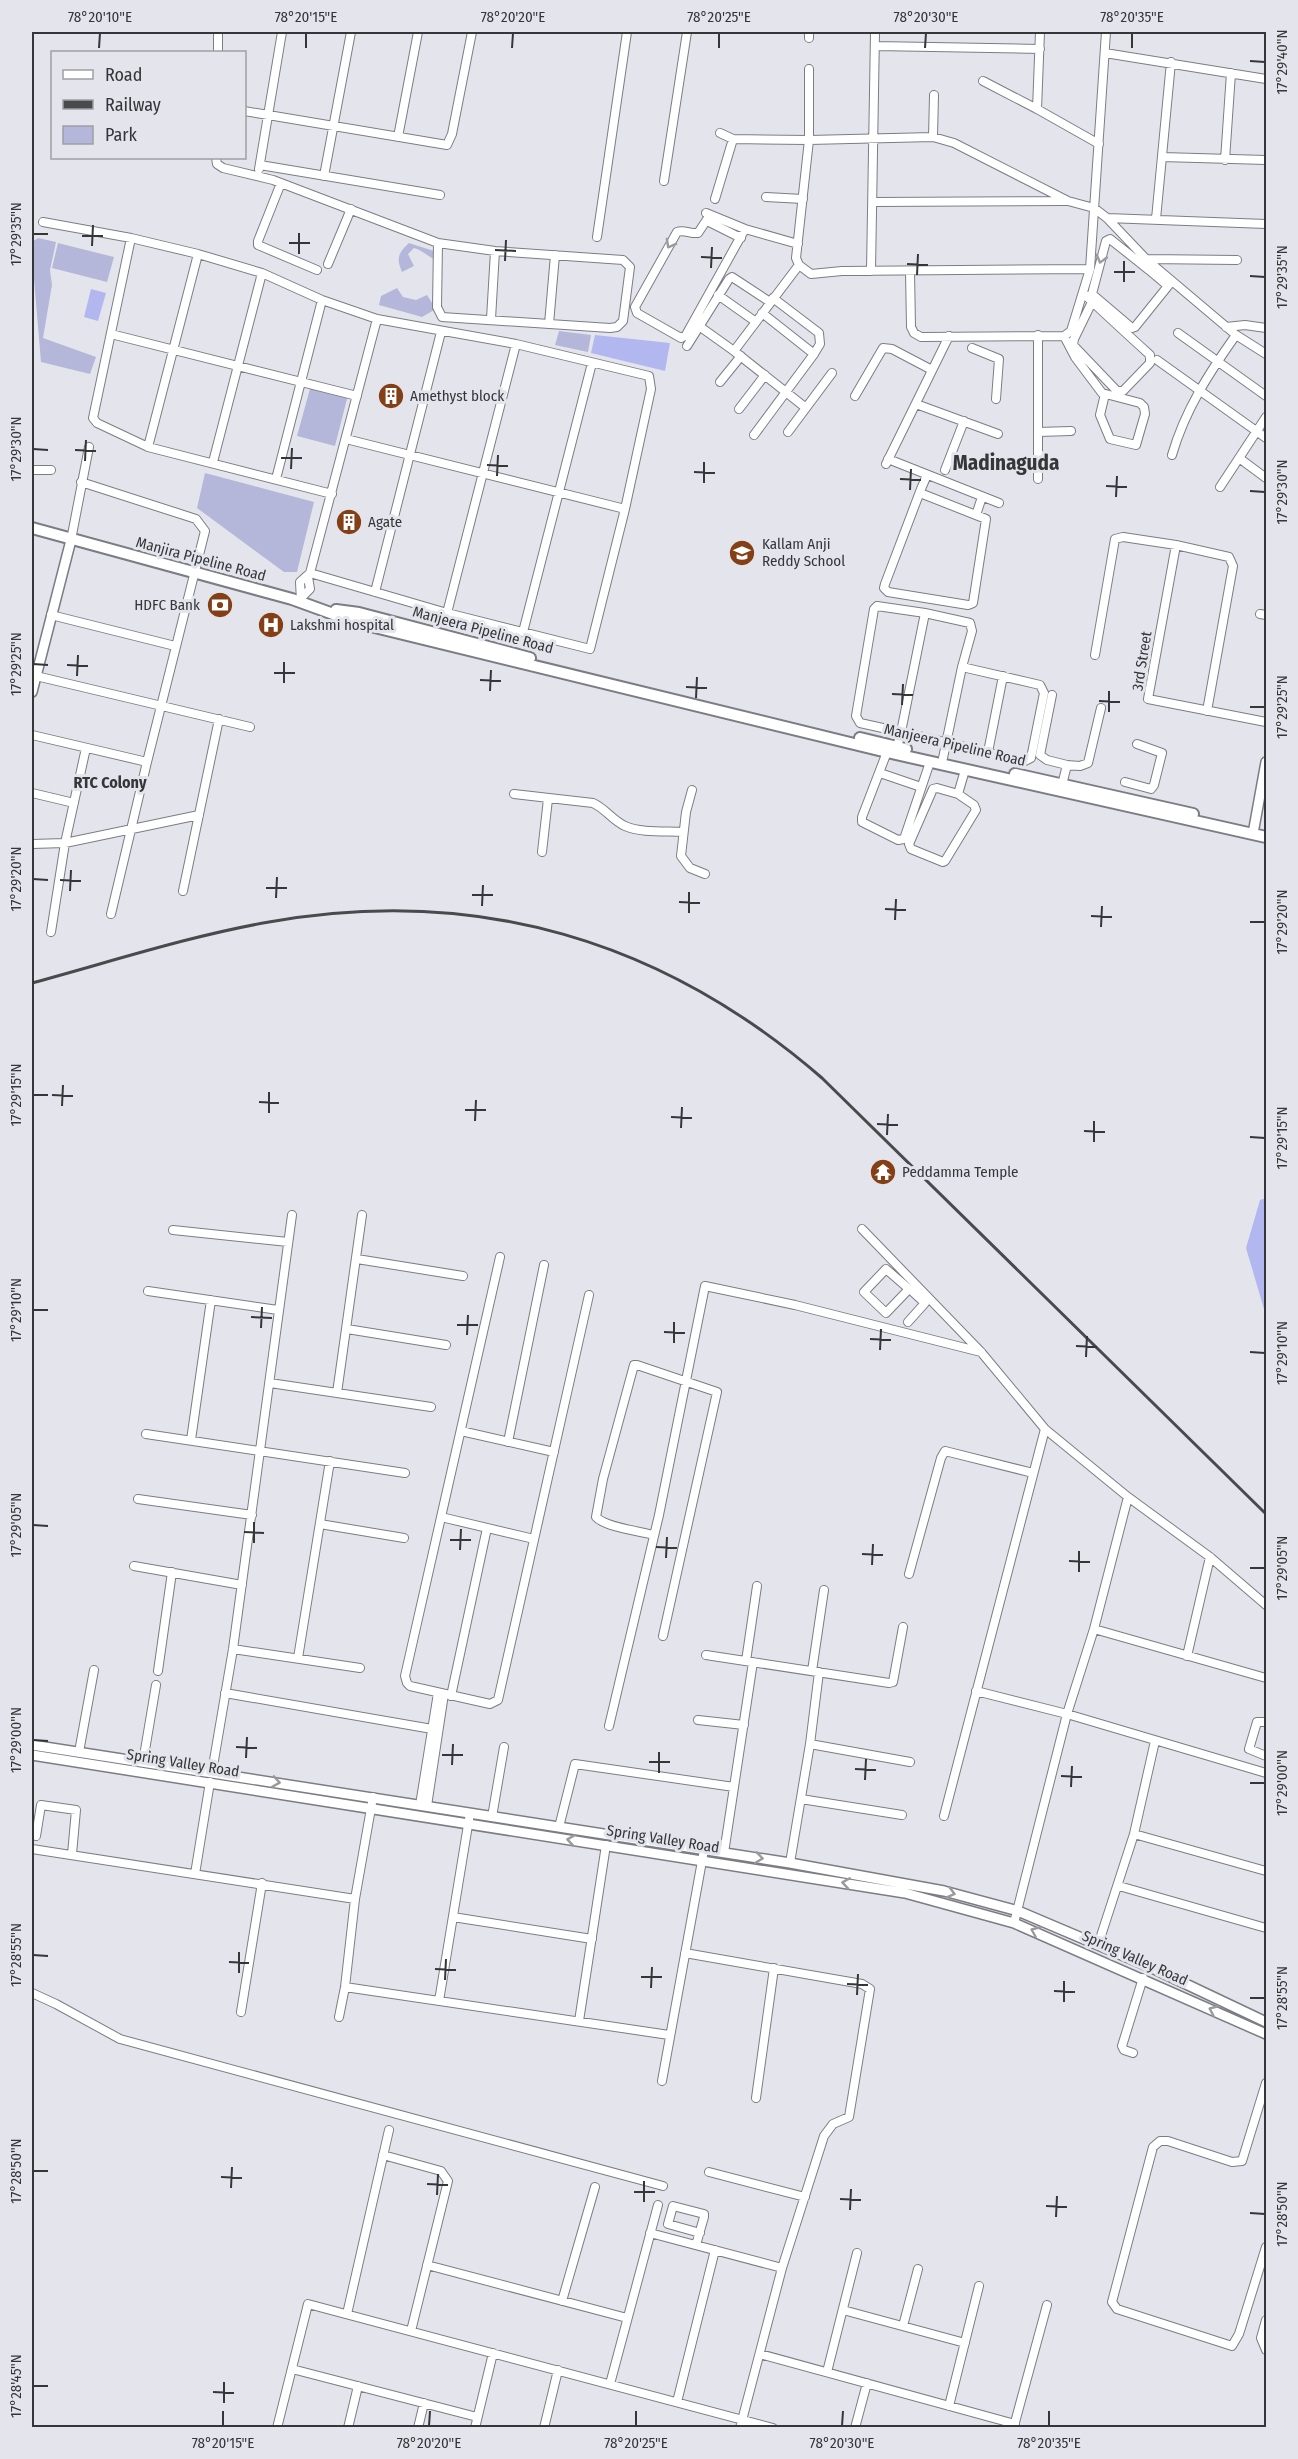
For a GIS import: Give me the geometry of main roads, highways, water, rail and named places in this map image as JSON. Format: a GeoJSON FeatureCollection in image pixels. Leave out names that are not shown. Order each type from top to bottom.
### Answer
{"type":"FeatureCollection","features":[{"type":"Feature","properties":{"kind":"main road","name":"Manjira Pipeline Road"},"geometry":{"type":"LineString","coordinates":[[32,528],[70,540],[301,599],[322,609]]}},
{"type":"Feature","properties":{"kind":"main road","name":"Manjeera Pipeline Road"},"geometry":{"type":"LineString","coordinates":[[322,609],[359,613],[892,750],[930,762],[1086,794],[1266,837]]}},
{"type":"Feature","properties":{"kind":"main road","name":"Manjeera Pipeline Road"},"geometry":{"type":"LineString","coordinates":[[892,750],[943,758],[1062,785],[1086,794],[1143,802],[1266,830]]}},
{"type":"Feature","properties":{"kind":"water"},"geometry":{"type":"Polygon","coordinates":[[[91,289],[106,293],[98,321],[84,317],[91,289]]]}},
{"type":"Feature","properties":{"kind":"water"},"geometry":{"type":"Polygon","coordinates":[[[595,335],[670,343],[665,371],[591,353],[595,335]]]}},
{"type":"Feature","properties":{"kind":"water"},"geometry":{"type":"Polygon","coordinates":[[[1266,1198],[1266,1316],[1246,1248],[1260,1200],[1266,1198]]]}},
{"type":"Feature","properties":{"kind":"railway"},"geometry":{"type":"LineString","coordinates":[[32,983],[209,934],[269,922],[346,912],[421,911],[493,919],[564,934],[632,958],[698,990],[761,1030],[822,1078],[1266,1514]]}},
{"type":"Feature","properties":{"kind":"place","name":"Amethyst block"},"geometry":{"type":"Point","coordinates":[391,396]}},
{"type":"Feature","properties":{"kind":"place","name":"Agate"},"geometry":{"type":"Point","coordinates":[349,522]}},
{"type":"Feature","properties":{"kind":"place","name":"Kallam Anji Reddy School"},"geometry":{"type":"Point","coordinates":[742,553]}},
{"type":"Feature","properties":{"kind":"place","name":"HDFC Bank"},"geometry":{"type":"Point","coordinates":[220,605]}},
{"type":"Feature","properties":{"kind":"place","name":"Lakshmi hospital"},"geometry":{"type":"Point","coordinates":[271,625]}},
{"type":"Feature","properties":{"kind":"place","name":"Peddamma Temple"},"geometry":{"type":"Point","coordinates":[883,1172]}},
{"type":"Feature","properties":{"kind":"district","name":"Madinaguda"},"geometry":{"type":"Point","coordinates":[1006,463]}},
{"type":"Feature","properties":{"kind":"district","name":"RTC Colony"},"geometry":{"type":"Point","coordinates":[110,782]}}]}
